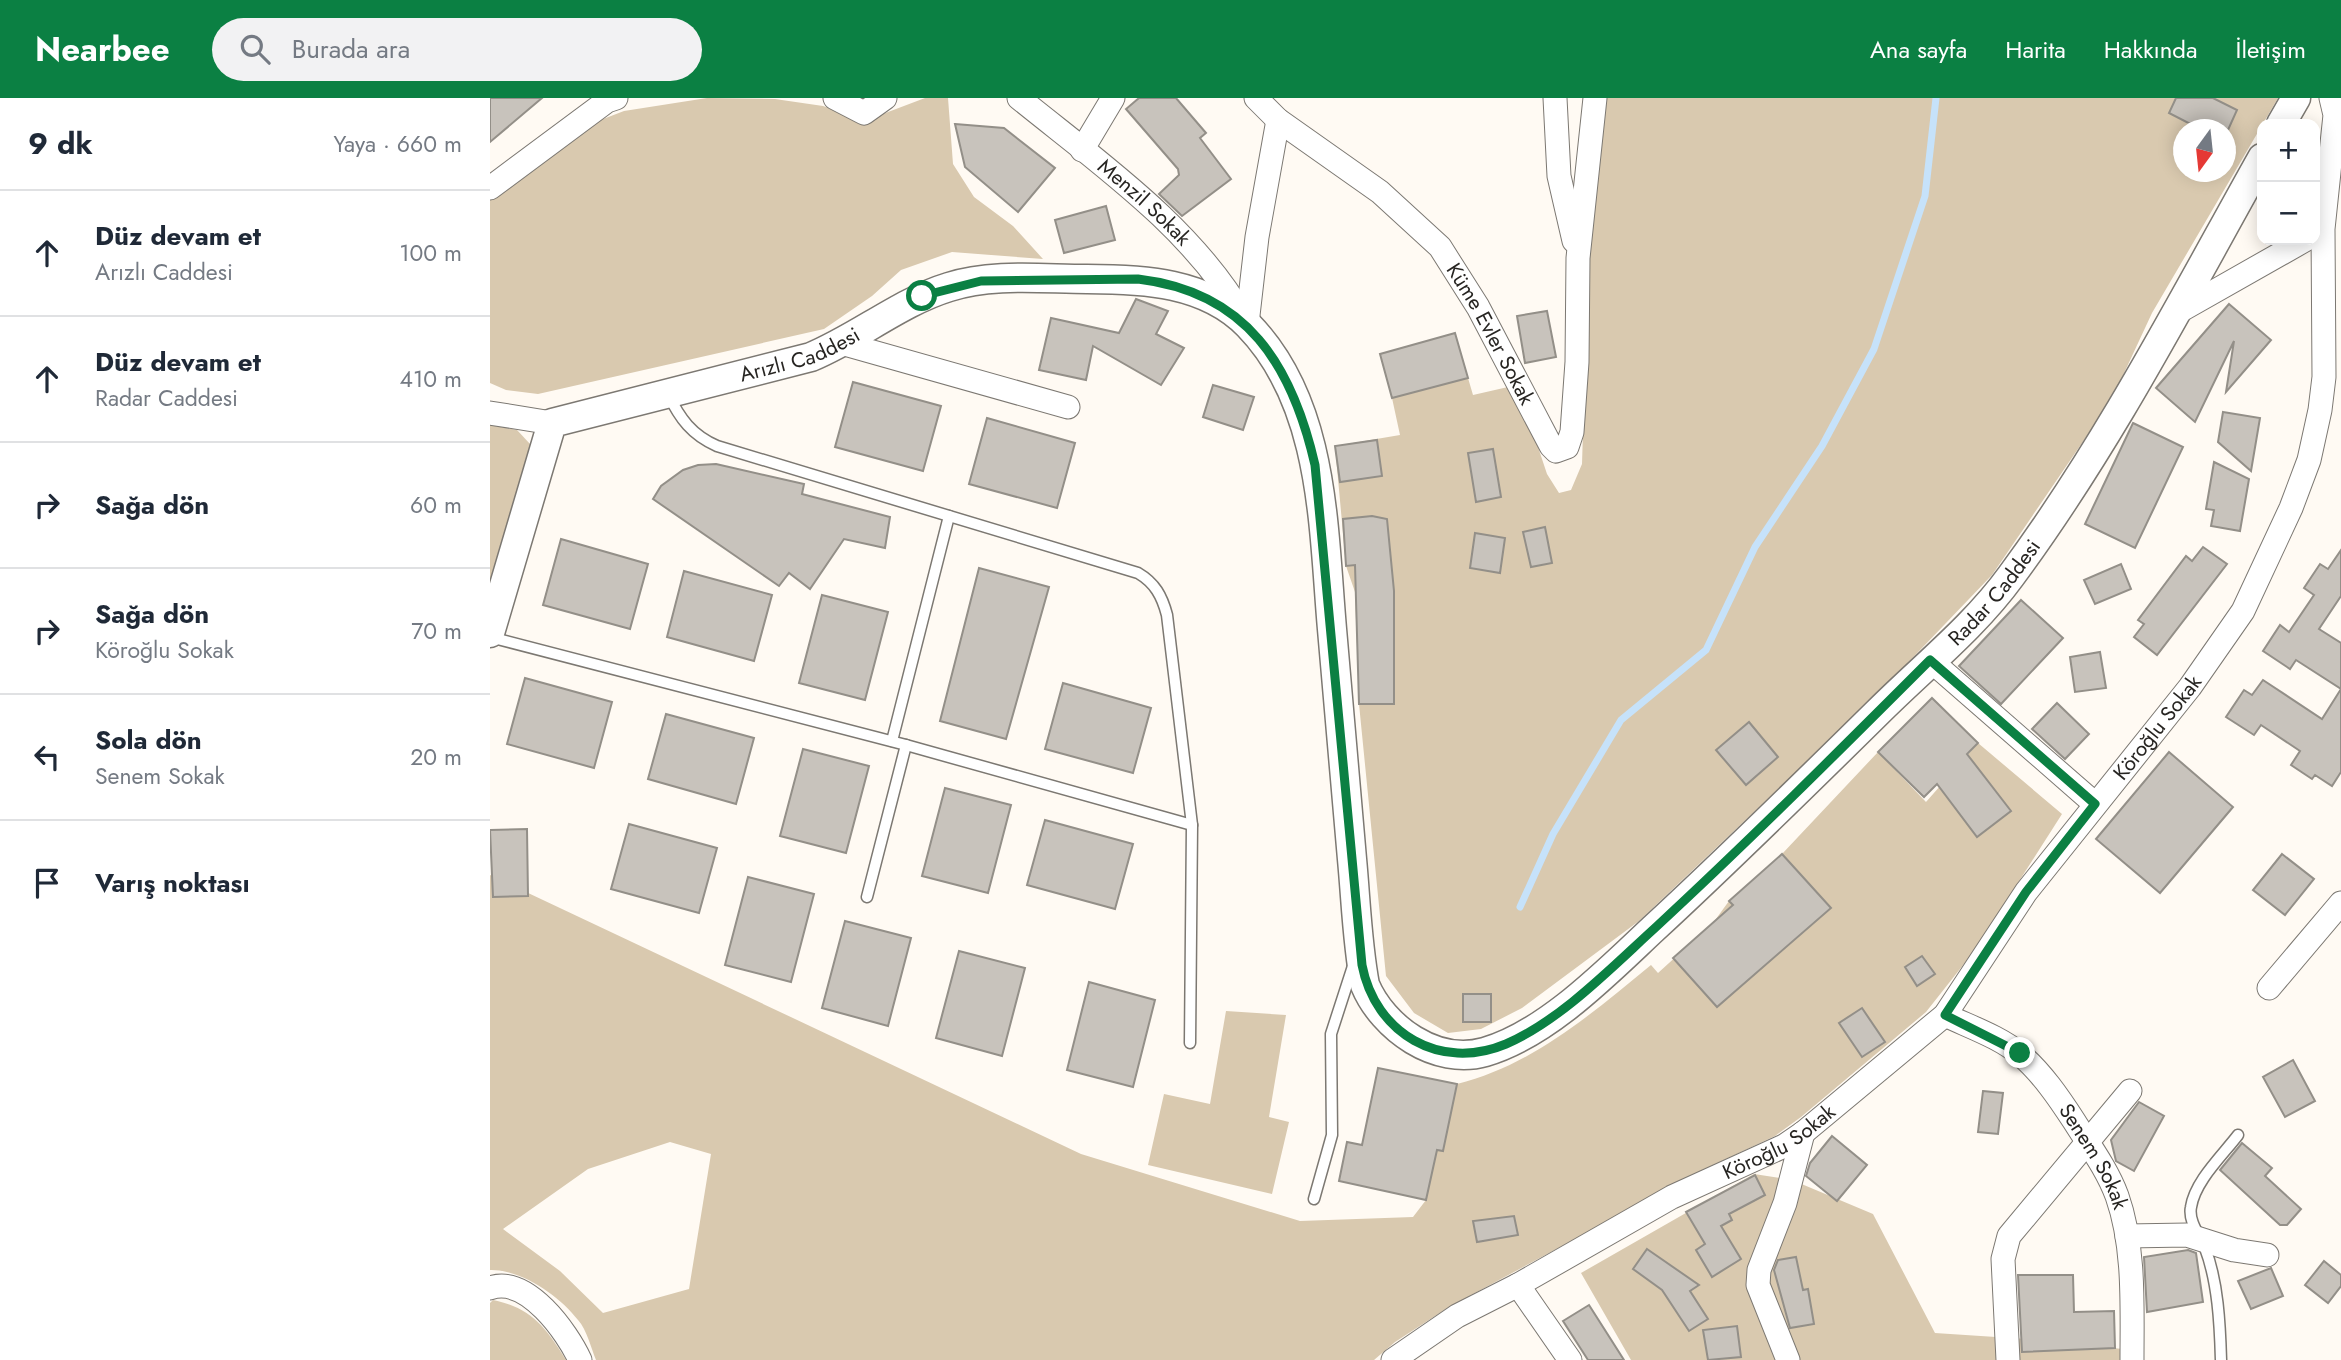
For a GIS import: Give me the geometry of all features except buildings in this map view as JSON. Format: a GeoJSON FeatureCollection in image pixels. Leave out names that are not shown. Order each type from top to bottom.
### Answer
{"type":"FeatureCollection","features":[{"type":"Feature","properties":{"kind":"street"},"geometry":{"type":"LineString","coordinates":[[835,98],[864,113],[885,98]]}},
{"type":"Feature","properties":{"kind":"street","name":"Menzil Sokak"},"geometry":{"type":"LineString","coordinates":[[1019,98],[1192,245],[1225,285],[1247,324]]}},
{"type":"Feature","properties":{"kind":"street"},"geometry":{"type":"LineString","coordinates":[[1082,150],[1113,98]]}},
{"type":"Feature","properties":{"kind":"street","name":"Küme Evler Sokak"},"geometry":{"type":"LineString","coordinates":[[1256,98],[1278,120],[1371,185],[1440,247],[1478,307],[1556,451],[1567,447],[1572,432],[1577,362],[1578,258],[1595,98]]}},
{"type":"Feature","properties":{"kind":"street","name":"Küme Evler Sokak"},"geometry":{"type":"LineString","coordinates":[[1555,98],[1559,176],[1578,258]]}},
{"type":"Feature","properties":{"kind":"street"},"geometry":{"type":"LineString","coordinates":[[2284,119],[2296,98]]}},
{"type":"Feature","properties":{"kind":"street","name":"Köroğlu Sokak"},"geometry":{"type":"LineString","coordinates":[[2320,224],[2334,200],[2334,123],[2331,98]]}},
{"type":"Feature","properties":{"kind":"street"},"geometry":{"type":"LineString","coordinates":[[490,188],[610,99]]}},
{"type":"Feature","properties":{"kind":"street"},"geometry":{"type":"LineString","coordinates":[[1247,324],[1256,237],[1278,120]]}},
{"type":"Feature","properties":{"kind":"street","name":"Radar Caddesi"},"geometry":{"type":"LineString","coordinates":[[1247,324],[1275,359],[1296,400],[1315,465],[1365,985],[1380,1013],[1403,1034],[1437,1049],[1460,1054],[1481,1053],[1507,1044],[1541,1024],[1609,970],[1706,880],[1982,611],[2010,579],[2058,508],[2178,312],[2257,167]]}},
{"type":"Feature","properties":{"kind":"street"},"geometry":{"type":"LineString","coordinates":[[2178,312],[2295,245]]}},
{"type":"Feature","properties":{"kind":"street","name":"Köroğlu Sokak"},"geometry":{"type":"LineString","coordinates":[[1393,1360],[1457,1315],[1518,1285],[1672,1197],[1784,1146],[1945,1015],[2026,892],[2190,687],[2243,611],[2291,508],[2309,460],[2332,379],[2315,245]]}},
{"type":"Feature","properties":{"kind":"street","name":"Arızlı Caddesi"},"geometry":{"type":"LineString","coordinates":[[552,423],[780,368],[841,344],[922,296],[981,281],[1138,279],[1161,282],[1217,303],[1247,324]]}},
{"type":"Feature","properties":{"kind":"street"},"geometry":{"type":"LineString","coordinates":[[841,344],[1068,407]]}},
{"type":"Feature","properties":{"kind":"street"},"geometry":{"type":"LineString","coordinates":[[490,413],[552,423],[490,633]]}},
{"type":"Feature","properties":{"kind":"street"},"geometry":{"type":"LineString","coordinates":[[1930,660],[2095,804]]}},
{"type":"Feature","properties":{"kind":"street"},"geometry":{"type":"LineString","coordinates":[[2269,988],[2341,903]]}},
{"type":"Feature","properties":{"kind":"street","name":"Senem Sokak"},"geometry":{"type":"LineString","coordinates":[[1945,1015],[2020,1053],[2049,1086],[2088,1142],[2117,1196],[2127,1236],[2132,1360]]}},
{"type":"Feature","properties":{"kind":"street"},"geometry":{"type":"LineString","coordinates":[[2008,1360],[2005,1247],[2015,1227],[2037,1199],[2130,1091]]}},
{"type":"Feature","properties":{"kind":"street"},"geometry":{"type":"LineString","coordinates":[[1788,1360],[1758,1285],[1759,1270],[1786,1203],[1803,1133]]}},
{"type":"Feature","properties":{"kind":"street"},"geometry":{"type":"LineString","coordinates":[[2127,1236],[2166,1234],[2201,1239],[2234,1251],[2267,1255]]}},
{"type":"Feature","properties":{"kind":"street"},"geometry":{"type":"LineString","coordinates":[[1518,1285],[1570,1360]]}},
{"type":"Feature","properties":{"kind":"street"},"geometry":{"type":"LineString","coordinates":[[490,1288],[512,1288],[531,1297],[553,1317],[580,1360]]}},
{"type":"Feature","properties":{"kind":"lane"},"geometry":{"type":"LineString","coordinates":[[668,394],[690,430],[700,439],[717,446],[1138,573],[1155,586],[1167,615],[1192,825],[1190,1043]]}},
{"type":"Feature","properties":{"kind":"lane"},"geometry":{"type":"LineString","coordinates":[[892,741],[949,516]]}},
{"type":"Feature","properties":{"kind":"lane"},"geometry":{"type":"LineString","coordinates":[[490,633],[1192,825]]}},
{"type":"Feature","properties":{"kind":"lane"},"geometry":{"type":"LineString","coordinates":[[867,897],[906,745]]}},
{"type":"Feature","properties":{"kind":"lane"},"geometry":{"type":"LineString","coordinates":[[1314,1199],[1332,1135],[1331,1034],[1360,948]]}},
{"type":"Feature","properties":{"kind":"lane"},"geometry":{"type":"LineString","coordinates":[[2221,1360],[2215,1294],[2190,1209],[2202,1182],[2238,1135]]}},
{"type":"Feature","properties":{"kind":"shaded area"},"geometry":{"type":"Polygon","coordinates":[[[707,98],[775,99],[823,106],[867,120],[925,98],[948,98],[953,164],[974,197],[1013,226],[1043,259],[952,252],[901,270],[872,296],[824,329],[538,394],[506,390],[490,383],[490,200],[598,121],[624,111],[707,98]]]}},
{"type":"Feature","properties":{"kind":"shaded area"},"geometry":{"type":"Polygon","coordinates":[[[1607,98],[2278,98],[2266,119],[2257,119],[2257,134],[2236,170],[2236,119],[2173,119],[2173,182],[2229,182],[2152,313],[2112,399],[1992,575],[1876,696],[1639,921],[1522,1008],[1481,1029],[1448,1033],[1414,1013],[1386,976],[1359,704],[1355,592],[1346,566],[1335,446],[1400,435],[1392,398],[1468,378],[1473,395],[1508,387],[1530,423],[1547,474],[1559,493],[1571,490],[1582,464],[1589,239],[1607,98]]]}},
{"type":"Feature","properties":{"kind":"shaded area"},"geometry":{"type":"Polygon","coordinates":[[[490,425],[517,430],[531,445],[490,580],[490,425]]]}},
{"type":"Feature","properties":{"kind":"shaded area"},"geometry":{"type":"Polygon","coordinates":[[[1978,743],[2062,814],[1975,950],[1926,1012],[1775,1136],[1707,1168],[1449,1307],[1395,1342],[1374,1360],[596,1360],[581,1324],[561,1302],[527,1279],[490,1270],[490,875],[1081,1154],[1300,1221],[1413,1217],[1426,1200],[1435,1149],[1443,1151],[1457,1084],[1485,1075],[1536,1051],[1583,1019],[1651,965],[1658,973],[1713,923],[1729,901],[1782,854],[1878,752],[1926,802],[1978,743]],[[670,1142],[588,1169],[503,1229],[560,1271],[603,1313],[689,1289],[711,1154],[670,1142]]]}},
{"type":"Feature","properties":{"kind":"shaded area"},"geometry":{"type":"Polygon","coordinates":[[[1226,1011],[1286,1015],[1269,1117],[1289,1122],[1272,1194],[1148,1165],[1164,1094],[1210,1104],[1226,1011]]]}},
{"type":"Feature","properties":{"kind":"shaded area"},"geometry":{"type":"Polygon","coordinates":[[[1754,1174],[1792,1180],[1873,1214],[1935,1333],[2057,1341],[2122,1349],[2122,1360],[1631,1360],[1581,1273],[1754,1174]]]}},
{"type":"Feature","properties":{"kind":"shaded area"},"geometry":{"type":"Polygon","coordinates":[[[493,1300],[518,1308],[537,1321],[566,1360],[490,1360],[490,1303],[493,1300]]]}},
{"type":"Feature","properties":{"kind":"waterway"},"geometry":{"type":"LineString","coordinates":[[1520,907],[1553,834],[1621,720],[1706,650],[1755,547],[1822,446],[1874,349],[1925,196],[1936,98]]}},
{"type":"Feature","properties":{"kind":"route"},"geometry":{"type":"LineString","coordinates":[[922,296],[953,285],[981,281],[1138,279],[1161,282],[1184,288],[1217,303],[1247,324],[1275,359],[1296,400],[1315,465],[1365,985],[1371,1000],[1394,1028],[1413,1040],[1460,1054],[1481,1053],[1507,1044],[1541,1024],[1609,970],[1697,889],[1930,660],[2095,804],[2026,892],[1945,1015],[2020,1053]]}}]}
